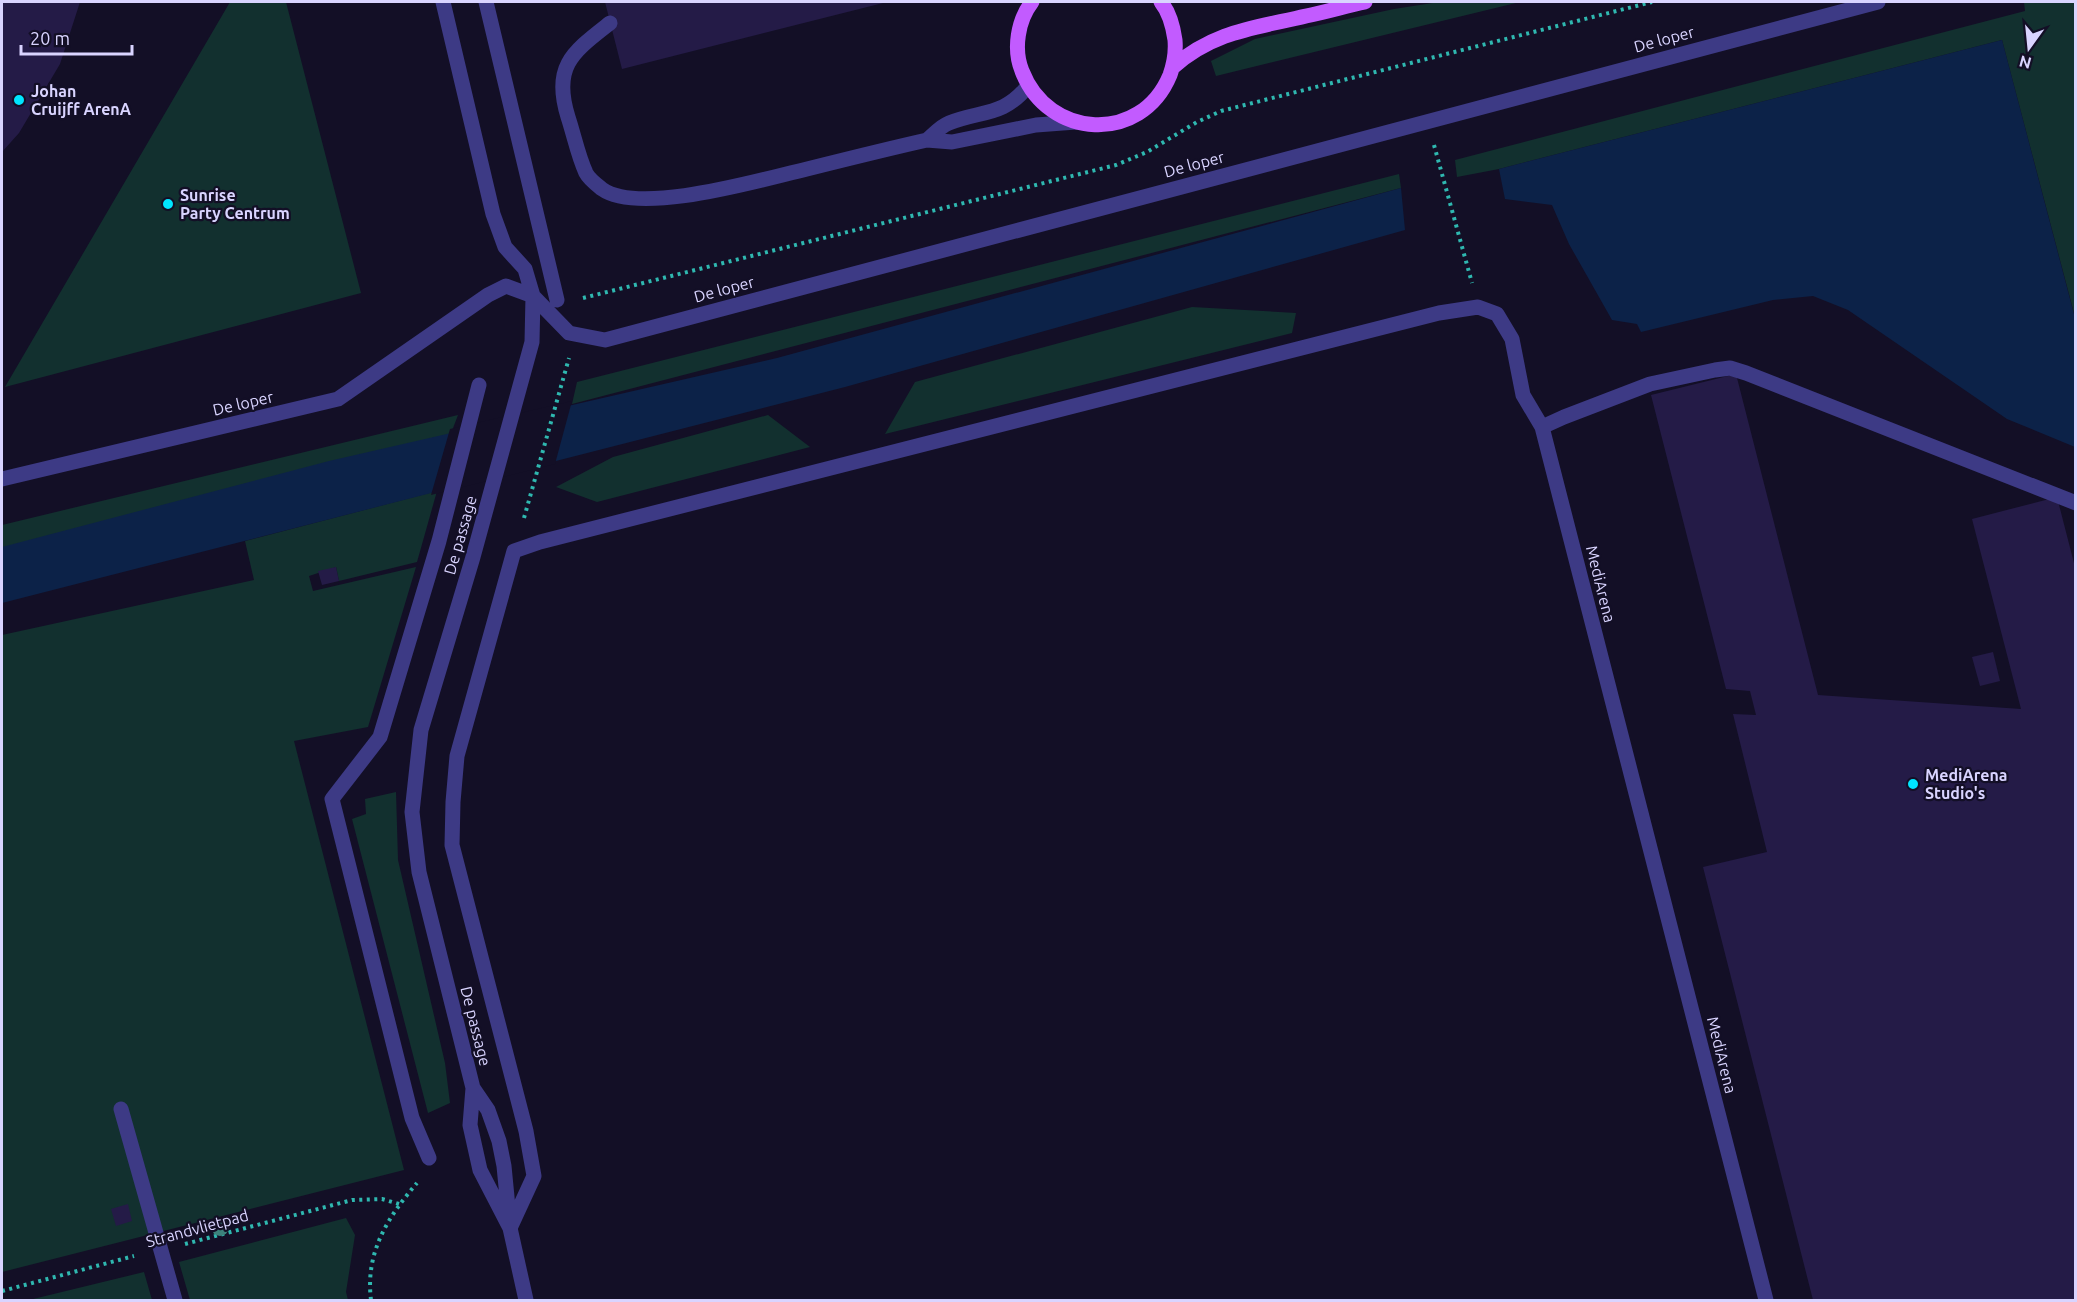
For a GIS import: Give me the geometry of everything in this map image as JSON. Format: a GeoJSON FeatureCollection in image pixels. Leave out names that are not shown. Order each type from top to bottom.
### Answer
{"type":"FeatureCollection","features":[{"type":"Feature","properties":{"kind":"main road"},"geometry":{"type":"LineString","coordinates":[[1032,2],[1020,25],[1017,46],[1020,66],[1028,86],[1040,102],[1056,115],[1076,122],[1096,125],[1117,123],[1136,115],[1152,103],[1165,86],[1173,67],[1176,47],[1173,26],[1161,2]]}},
{"type":"Feature","properties":{"kind":"main road"},"geometry":{"type":"LineString","coordinates":[[1173,67],[1190,52],[1209,41],[1255,26],[1365,2]]}},
{"type":"Feature","properties":{"kind":"street","name":"De passage"},"geometry":{"type":"LineString","coordinates":[[442,2],[493,214],[504,248],[525,269],[533,296],[532,342],[422,730],[412,812],[419,872],[473,1088],[470,1125],[480,1170],[510,1228]]}},
{"type":"Feature","properties":{"kind":"street"},"geometry":{"type":"LineString","coordinates":[[486,2],[557,300]]}},
{"type":"Feature","properties":{"kind":"street","name":"De loper"},"geometry":{"type":"LineString","coordinates":[[2,479],[338,399],[488,295],[506,286],[533,296],[569,333],[605,340],[1878,2]]}},
{"type":"Feature","properties":{"kind":"street"},"geometry":{"type":"LineString","coordinates":[[610,23],[583,44],[571,58],[563,75],[562,94],[587,175],[604,190],[623,197],[642,199],[732,188],[927,140],[952,142],[1036,125],[1076,122]]}},
{"type":"Feature","properties":{"kind":"street"},"geometry":{"type":"LineString","coordinates":[[927,140],[947,123],[1004,108],[1018,99],[1028,86]]}},
{"type":"Feature","properties":{"kind":"street"},"geometry":{"type":"LineString","coordinates":[[510,1228],[534,1176],[526,1131],[452,845],[457,756],[514,551],[551,539],[1416,318],[1478,307]]}},
{"type":"Feature","properties":{"kind":"street","name":"MediArena"},"geometry":{"type":"LineString","coordinates":[[1478,307],[1497,314],[1512,339],[1523,395],[1542,428],[1766,1300]]}},
{"type":"Feature","properties":{"kind":"street"},"geometry":{"type":"LineString","coordinates":[[1542,428],[1564,417],[1650,384],[1730,368],[1746,372],[2076,503]]}},
{"type":"Feature","properties":{"kind":"street"},"geometry":{"type":"LineString","coordinates":[[429,1158],[412,1118],[332,799],[380,737],[439,541],[479,385]]}},
{"type":"Feature","properties":{"kind":"street","name":"De passage"},"geometry":{"type":"LineString","coordinates":[[473,1088],[488,1110],[499,1141],[504,1166],[510,1228],[526,1300]]}},
{"type":"Feature","properties":{"kind":"street"},"geometry":{"type":"LineString","coordinates":[[121,1108],[175,1300]]}},
{"type":"Feature","properties":{"kind":"path","name":"De loper"},"geometry":{"type":"LineString","coordinates":[[557,300],[578,300],[1116,165],[1147,152],[1197,122],[1221,111],[1652,2]]}},
{"type":"Feature","properties":{"kind":"path"},"geometry":{"type":"LineString","coordinates":[[1427,120],[1478,307]]}},
{"type":"Feature","properties":{"kind":"path"},"geometry":{"type":"LineString","coordinates":[[524,520],[565,372]]}},
{"type":"Feature","properties":{"kind":"path","name":"Strandvlietpad"},"geometry":{"type":"LineString","coordinates":[[2,1291],[161,1251],[305,1211],[352,1200],[382,1199],[399,1204],[378,1238],[369,1287],[371,1300]]}},
{"type":"Feature","properties":{"kind":"green space"},"geometry":{"type":"Polygon","coordinates":[[[230,2],[286,2],[361,293],[5,387],[230,2]]]}},
{"type":"Feature","properties":{"kind":"green space"},"geometry":{"type":"Polygon","coordinates":[[[1439,2],[1520,2],[1216,76],[1211,61],[1255,39],[1394,9],[1439,2]]]}},
{"type":"Feature","properties":{"kind":"green space"},"geometry":{"type":"Polygon","coordinates":[[[2024,2],[2075,2],[2075,317],[2002,40],[1499,169],[1457,177],[1455,160],[2025,11],[2024,2]]]}},
{"type":"Feature","properties":{"kind":"green space"},"geometry":{"type":"Polygon","coordinates":[[[1399,174],[1401,188],[572,404],[577,382],[1399,174]]]}},
{"type":"Feature","properties":{"kind":"green space"},"geometry":{"type":"Polygon","coordinates":[[[1192,307],[1296,313],[1292,333],[885,434],[915,382],[1192,307]]]}},
{"type":"Feature","properties":{"kind":"green space"},"geometry":{"type":"Polygon","coordinates":[[[458,415],[450,436],[2,550],[2,525],[458,415]]]}},
{"type":"Feature","properties":{"kind":"green space"},"geometry":{"type":"Polygon","coordinates":[[[768,415],[810,447],[597,502],[556,487],[613,457],[768,415]]]}},
{"type":"Feature","properties":{"kind":"green space"},"geometry":{"type":"Polygon","coordinates":[[[437,491],[417,562],[339,581],[336,567],[309,576],[313,591],[416,567],[368,727],[294,741],[404,1170],[2,1272],[2,635],[254,580],[245,541],[437,491]]]}},
{"type":"Feature","properties":{"kind":"green space"},"geometry":{"type":"Polygon","coordinates":[[[396,792],[398,860],[445,1063],[450,1103],[428,1113],[352,819],[366,814],[365,799],[396,792]]]}},
{"type":"Feature","properties":{"kind":"green space"},"geometry":{"type":"Polygon","coordinates":[[[346,1218],[355,1235],[346,1292],[348,1300],[190,1300],[179,1262],[346,1218]]]}},
{"type":"Feature","properties":{"kind":"green space"},"geometry":{"type":"Polygon","coordinates":[[[144,1272],[152,1300],[29,1300],[144,1272]]]}},
{"type":"Feature","properties":{"kind":"water"},"geometry":{"type":"Polygon","coordinates":[[[2002,40],[2075,318],[2075,447],[2007,419],[1848,310],[1813,296],[1773,300],[1641,332],[1637,324],[1612,320],[1569,244],[1552,205],[1505,199],[1499,169],[2002,40]]]}},
{"type":"Feature","properties":{"kind":"water"},"geometry":{"type":"Polygon","coordinates":[[[1401,188],[1405,230],[845,387],[2,603],[2,547],[329,461],[777,358],[1401,188]]]}},
{"type":"Feature","properties":{"kind":"pier"},"geometry":{"type":"Polygon","coordinates":[[[572,401],[555,464],[431,495],[450,429],[572,401]]]}},
{"type":"Feature","properties":{"kind":"building","name":"Johan Cruijff ArenA"},"geometry":{"type":"Polygon","coordinates":[[[2,2],[80,2],[60,64],[19,133],[2,152],[2,2]]]}},
{"type":"Feature","properties":{"kind":"building"},"geometry":{"type":"Polygon","coordinates":[[[605,2],[887,2],[622,69],[605,2]]]}},
{"type":"Feature","properties":{"kind":"building","name":"MediArena Studio's"},"geometry":{"type":"Polygon","coordinates":[[[1736,374],[1818,695],[2021,709],[1972,519],[2057,497],[2076,571],[2076,1300],[1813,1300],[1703,867],[1767,852],[1733,714],[1756,715],[1750,691],[1726,689],[1651,395],[1736,374]]]}},
{"type":"Feature","properties":{"kind":"building"},"geometry":{"type":"Polygon","coordinates":[[[336,567],[339,581],[322,585],[318,571],[336,567]]]}},
{"type":"Feature","properties":{"kind":"building"},"geometry":{"type":"Polygon","coordinates":[[[1993,652],[2000,681],[1980,686],[1972,657],[1993,652]]]}},
{"type":"Feature","properties":{"kind":"building"},"geometry":{"type":"Polygon","coordinates":[[[128,1204],[132,1221],[116,1226],[111,1209],[128,1204]]]}},
{"type":"Feature","properties":{"kind":"place","name":"Johan Cruijff ArenA"},"geometry":{"type":"Point","coordinates":[19,100]}},
{"type":"Feature","properties":{"kind":"place","name":"Sunrise Party Centrum"},"geometry":{"type":"Point","coordinates":[168,204]}},
{"type":"Feature","properties":{"kind":"place","name":"MediArena Studio's"},"geometry":{"type":"Point","coordinates":[1913,784]}}]}
